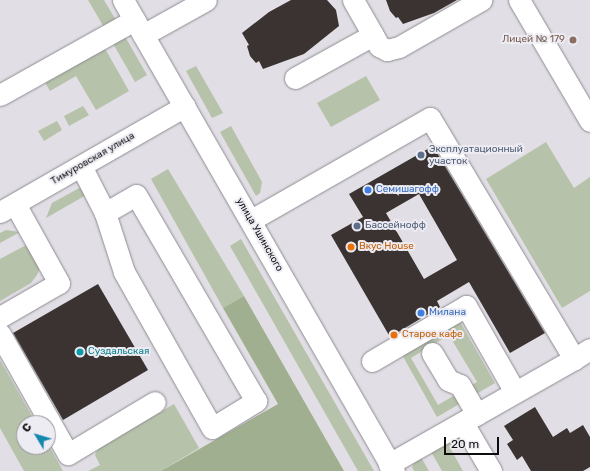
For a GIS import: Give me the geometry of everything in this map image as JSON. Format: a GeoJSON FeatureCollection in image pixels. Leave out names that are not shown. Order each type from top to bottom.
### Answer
{"type":"FeatureCollection","features":[{"type":"Feature","properties":{"kind":"street","name":"улица Ушинского"},"geometry":{"type":"LineString","coordinates":[[123,0],[392,467]]}},
{"type":"Feature","properties":{"kind":"street"},"geometry":{"type":"LineString","coordinates":[[0,95],[139,27],[206,0]]}},
{"type":"Feature","properties":{"kind":"street"},"geometry":{"type":"LineString","coordinates":[[353,0],[379,46],[387,50],[399,47],[481,0]]}},
{"type":"Feature","properties":{"kind":"street"},"geometry":{"type":"LineString","coordinates":[[519,0],[590,121]]}},
{"type":"Feature","properties":{"kind":"street"},"geometry":{"type":"LineString","coordinates":[[295,78],[373,34]]}},
{"type":"Feature","properties":{"kind":"street","name":"Тимуровская улица"},"geometry":{"type":"LineString","coordinates":[[7,208],[185,106]]}},
{"type":"Feature","properties":{"kind":"street"},"geometry":{"type":"LineString","coordinates":[[251,220],[430,118],[582,354],[515,392],[392,467]]}},
{"type":"Feature","properties":{"kind":"street"},"geometry":{"type":"LineString","coordinates":[[80,166],[105,213],[124,272],[212,428],[256,401],[136,195],[105,213]]}},
{"type":"Feature","properties":{"kind":"street"},"geometry":{"type":"LineString","coordinates":[[0,316],[60,283],[7,208]]}},
{"type":"Feature","properties":{"kind":"street"},"geometry":{"type":"LineString","coordinates":[[372,361],[466,306],[515,392]]}},
{"type":"Feature","properties":{"kind":"street"},"geometry":{"type":"LineString","coordinates":[[0,334],[68,454],[155,402]]}},
{"type":"Feature","properties":{"kind":"street"},"geometry":{"type":"LineString","coordinates":[[432,353],[448,380],[460,385],[470,419],[491,471]]}},
{"type":"Feature","properties":{"kind":"green space"},"geometry":{"type":"Polygon","coordinates":[[[88,0],[104,0],[117,22],[105,29],[88,0]]]}},
{"type":"Feature","properties":{"kind":"green space"},"geometry":{"type":"Polygon","coordinates":[[[123,33],[147,75],[135,82],[111,40],[123,33]]]}},
{"type":"Feature","properties":{"kind":"green space"},"geometry":{"type":"Polygon","coordinates":[[[103,45],[129,91],[96,110],[76,76],[50,91],[43,79],[103,45]]]}},
{"type":"Feature","properties":{"kind":"green space"},"geometry":{"type":"Polygon","coordinates":[[[196,66],[223,113],[212,118],[186,71],[196,66]]]}},
{"type":"Feature","properties":{"kind":"green space"},"geometry":{"type":"Polygon","coordinates":[[[366,76],[380,100],[331,127],[317,103],[366,76]]]}},
{"type":"Feature","properties":{"kind":"green space"},"geometry":{"type":"Polygon","coordinates":[[[83,106],[89,115],[69,126],[64,116],[83,106]]]}},
{"type":"Feature","properties":{"kind":"green space"},"geometry":{"type":"Polygon","coordinates":[[[57,121],[62,130],[44,141],[38,131],[57,121]]]}},
{"type":"Feature","properties":{"kind":"green space"},"geometry":{"type":"Polygon","coordinates":[[[231,126],[262,182],[260,193],[256,196],[220,132],[231,126]]]}},
{"type":"Feature","properties":{"kind":"green space"},"geometry":{"type":"Polygon","coordinates":[[[546,142],[574,188],[590,177],[590,291],[562,308],[486,179],[546,142]]]}},
{"type":"Feature","properties":{"kind":"green space"},"geometry":{"type":"Polygon","coordinates":[[[168,169],[244,296],[223,308],[151,179],[168,169]]]}},
{"type":"Feature","properties":{"kind":"green space"},"geometry":{"type":"Polygon","coordinates":[[[83,186],[88,194],[46,218],[52,203],[83,186]]]}},
{"type":"Feature","properties":{"kind":"green space"},"geometry":{"type":"Polygon","coordinates":[[[6,230],[20,232],[0,243],[0,233],[6,230]]]}},
{"type":"Feature","properties":{"kind":"green space"},"geometry":{"type":"Polygon","coordinates":[[[241,239],[374,471],[358,471],[230,246],[241,239]]]}},
{"type":"Feature","properties":{"kind":"green space"},"geometry":{"type":"Polygon","coordinates":[[[30,243],[40,268],[37,275],[31,283],[0,301],[0,259],[30,243]]]}},
{"type":"Feature","properties":{"kind":"green space"},"geometry":{"type":"Polygon","coordinates":[[[244,296],[344,471],[161,471],[278,404],[223,308],[244,296]]]}},
{"type":"Feature","properties":{"kind":"green space"},"geometry":{"type":"Polygon","coordinates":[[[459,320],[495,383],[437,417],[401,353],[459,320]],[[449,335],[411,358],[438,405],[477,382],[449,335]]]}},
{"type":"Feature","properties":{"kind":"green space"},"geometry":{"type":"Polygon","coordinates":[[[0,360],[31,415],[16,415],[16,455],[54,455],[63,471],[24,471],[0,428],[0,360]]]}},
{"type":"Feature","properties":{"kind":"green space"},"geometry":{"type":"Polygon","coordinates":[[[174,404],[199,448],[161,471],[88,471],[100,465],[95,455],[98,449],[174,404]]]}},
{"type":"Feature","properties":{"kind":"green space"},"geometry":{"type":"Polygon","coordinates":[[[451,435],[464,436],[449,446],[463,471],[442,471],[429,448],[451,435]]]}},
{"type":"Feature","properties":{"kind":"green space"},"geometry":{"type":"Polygon","coordinates":[[[419,454],[429,471],[414,471],[412,467],[419,454]]]}},
{"type":"Feature","properties":{"kind":"building"},"geometry":{"type":"Polygon","coordinates":[[[291,0],[327,0],[336,10],[339,26],[304,54],[263,69],[259,61],[256,63],[250,56],[247,46],[249,45],[242,33],[269,12],[291,0]]]}},
{"type":"Feature","properties":{"kind":"building"},"geometry":{"type":"Polygon","coordinates":[[[386,0],[457,0],[434,13],[403,24],[398,17],[396,18],[390,11],[386,0]]]}},
{"type":"Feature","properties":{"kind":"building"},"geometry":{"type":"Polygon","coordinates":[[[433,146],[545,333],[510,353],[469,282],[437,301],[440,307],[390,337],[331,235],[363,217],[349,194],[433,146]],[[419,194],[386,213],[424,279],[457,260],[419,194]]]}},
{"type":"Feature","properties":{"kind":"building","name":"Суздальская"},"geometry":{"type":"Polygon","coordinates":[[[98,284],[148,370],[63,420],[13,333],[98,284]]]}},
{"type":"Feature","properties":{"kind":"building"},"geometry":{"type":"Polygon","coordinates":[[[535,407],[553,437],[567,428],[570,433],[583,425],[590,437],[590,467],[583,471],[531,471],[522,456],[517,460],[507,444],[513,440],[504,426],[535,407]]]}},
{"type":"Feature","properties":{"kind":"place","name":"Лицей № 179"},"geometry":{"type":"Point","coordinates":[573,40]}},
{"type":"Feature","properties":{"kind":"place","name":"Эксплуатационный участок"},"geometry":{"type":"Point","coordinates":[421,155]}},
{"type":"Feature","properties":{"kind":"place","name":"Семишагофф"},"geometry":{"type":"Point","coordinates":[368,190]}},
{"type":"Feature","properties":{"kind":"place","name":"Бассейнофф"},"geometry":{"type":"Point","coordinates":[357,226]}},
{"type":"Feature","properties":{"kind":"place","name":"Вкус House"},"geometry":{"type":"Point","coordinates":[351,247]}},
{"type":"Feature","properties":{"kind":"place","name":"Милана"},"geometry":{"type":"Point","coordinates":[421,313]}},
{"type":"Feature","properties":{"kind":"place","name":"Старое кафе"},"geometry":{"type":"Point","coordinates":[394,335]}},
{"type":"Feature","properties":{"kind":"place","name":"Суздальская"},"geometry":{"type":"Point","coordinates":[80,352]}}]}
